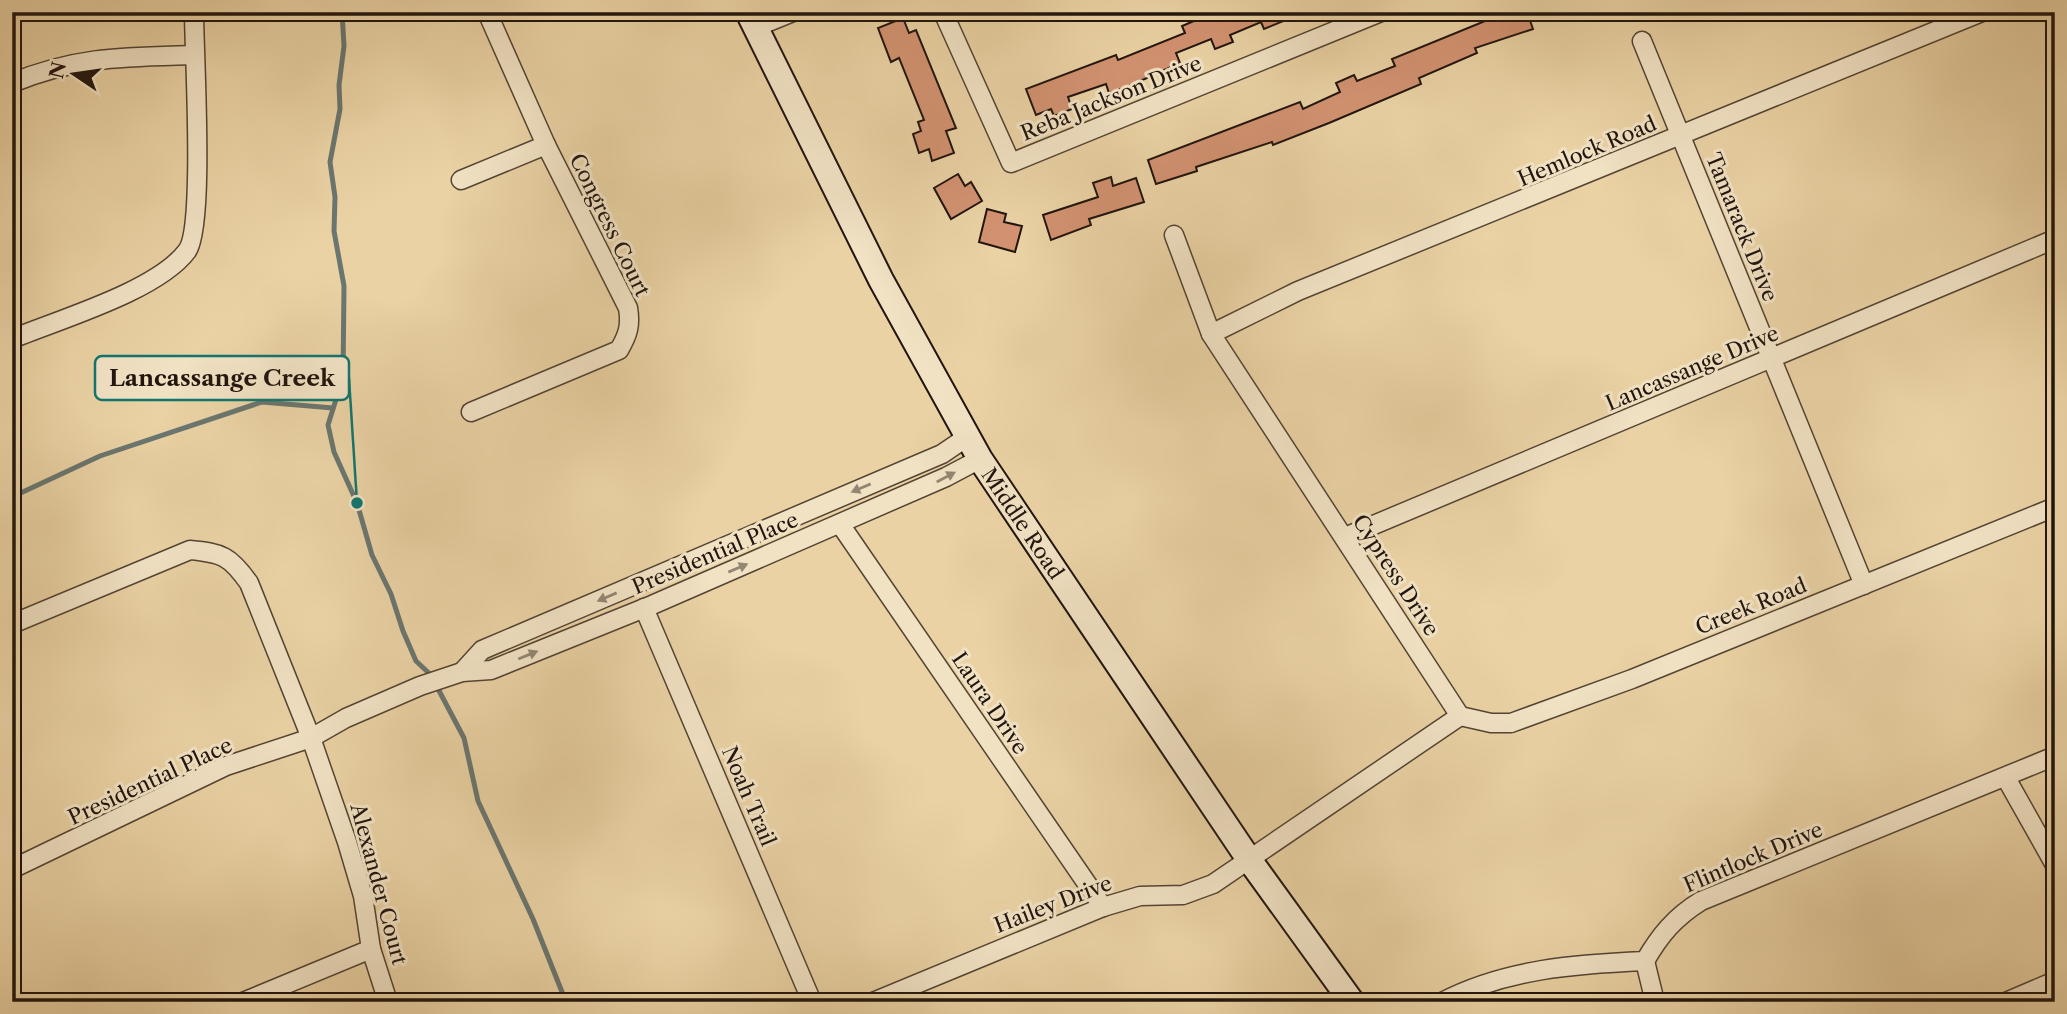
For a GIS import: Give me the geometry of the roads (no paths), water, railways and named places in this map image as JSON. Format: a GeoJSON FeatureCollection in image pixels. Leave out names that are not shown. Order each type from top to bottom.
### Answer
{"type":"FeatureCollection","features":[{"type":"Feature","properties":{"kind":"main road","name":"Middle Road"},"geometry":{"type":"LineString","coordinates":[[752,20],[881,280],[967,438],[1248,858],[1352,1002]]}},
{"type":"Feature","properties":{"kind":"street"},"geometry":{"type":"LineString","coordinates":[[12,339],[143,285],[173,264],[188,249],[197,215],[194,12]]}},
{"type":"Feature","properties":{"kind":"street","name":"Congress Court"},"geometry":{"type":"LineString","coordinates":[[471,412],[599,361],[619,350],[628,335],[630,321],[628,308],[546,145],[487,12]]}},
{"type":"Feature","properties":{"kind":"street"},"geometry":{"type":"LineString","coordinates":[[752,20],[793,12]]}},
{"type":"Feature","properties":{"kind":"street","name":"Reba Jackson Drive"},"geometry":{"type":"LineString","coordinates":[[943,12],[1011,163],[1381,12]]}},
{"type":"Feature","properties":{"kind":"street","name":"Hemlock Road"},"geometry":{"type":"LineString","coordinates":[[1211,334],[1298,291],[1982,12]]}},
{"type":"Feature","properties":{"kind":"street","name":"Tamarack Drive"},"geometry":{"type":"LineString","coordinates":[[1642,41],[1864,585]]}},
{"type":"Feature","properties":{"kind":"street"},"geometry":{"type":"LineString","coordinates":[[12,82],[43,70],[96,58],[194,55]]}},
{"type":"Feature","properties":{"kind":"street"},"geometry":{"type":"LineString","coordinates":[[461,180],[546,145]]}},
{"type":"Feature","properties":{"kind":"street","name":"Cypress Drive"},"geometry":{"type":"LineString","coordinates":[[1174,235],[1211,334],[1279,443],[1345,537],[1460,716]]}},
{"type":"Feature","properties":{"kind":"street","name":"Lancassange Drive"},"geometry":{"type":"LineString","coordinates":[[1345,537],[2055,239]]}},
{"type":"Feature","properties":{"kind":"street","name":"Presidential Place"},"geometry":{"type":"LineString","coordinates":[[454,674],[482,650],[942,454],[967,438]]}},
{"type":"Feature","properties":{"kind":"street","name":"Presidential Place"},"geometry":{"type":"LineString","coordinates":[[12,869],[226,766],[312,738],[346,718],[420,686],[454,674],[491,670],[644,608],[840,524],[980,459]]}},
{"type":"Feature","properties":{"kind":"street","name":"Creek Road"},"geometry":{"type":"LineString","coordinates":[[1460,716],[1491,723],[1511,723],[1632,679],[2055,507]]}},
{"type":"Feature","properties":{"kind":"street","name":"Laura Drive"},"geometry":{"type":"LineString","coordinates":[[840,524],[1102,907]]}},
{"type":"Feature","properties":{"kind":"street","name":"Alexander Court"},"geometry":{"type":"LineString","coordinates":[[12,624],[190,550],[213,552],[233,560],[249,583],[312,738],[363,896],[371,949],[388,1002]]}},
{"type":"Feature","properties":{"kind":"street","name":"Noah Trail"},"geometry":{"type":"LineString","coordinates":[[644,608],[812,1002]]}},
{"type":"Feature","properties":{"kind":"street"},"geometry":{"type":"LineString","coordinates":[[1248,858],[1460,716]]}},
{"type":"Feature","properties":{"kind":"street","name":"Flintlock Drive"},"geometry":{"type":"LineString","coordinates":[[1645,961],[1677,916],[1701,901],[2055,756]]}},
{"type":"Feature","properties":{"kind":"street"},"geometry":{"type":"LineString","coordinates":[[2006,778],[2055,865]]}},
{"type":"Feature","properties":{"kind":"street","name":"Hailey Drive"},"geometry":{"type":"LineString","coordinates":[[873,1002],[1102,907],[1140,896],[1183,895],[1213,884],[1248,858]]}},
{"type":"Feature","properties":{"kind":"street"},"geometry":{"type":"LineString","coordinates":[[243,1002],[371,949]]}},
{"type":"Feature","properties":{"kind":"street"},"geometry":{"type":"LineString","coordinates":[[1442,1002],[1491,982],[1570,964],[1645,961],[1655,1002]]}},
{"type":"Feature","properties":{"kind":"street"},"geometry":{"type":"LineString","coordinates":[[2006,1002],[2055,981]]}},
{"type":"Feature","properties":{"kind":"waterway"},"geometry":{"type":"LineString","coordinates":[[342,12],[344,46],[339,85],[340,109],[330,162],[335,197],[334,231],[344,286],[343,377],[328,425],[334,452],[357,503],[372,555],[391,594],[403,631],[416,661],[432,676]]}},
{"type":"Feature","properties":{"kind":"waterway"},"geometry":{"type":"LineString","coordinates":[[12,497],[100,456],[262,402],[333,408]]}},
{"type":"Feature","properties":{"kind":"waterway"},"geometry":{"type":"LineString","coordinates":[[436,685],[464,738],[478,801],[533,919],[566,1002]]}},
{"type":"Feature","properties":{"kind":"place","name":"Lancassange Creek"},"geometry":{"type":"Point","coordinates":[357,503]}}]}
